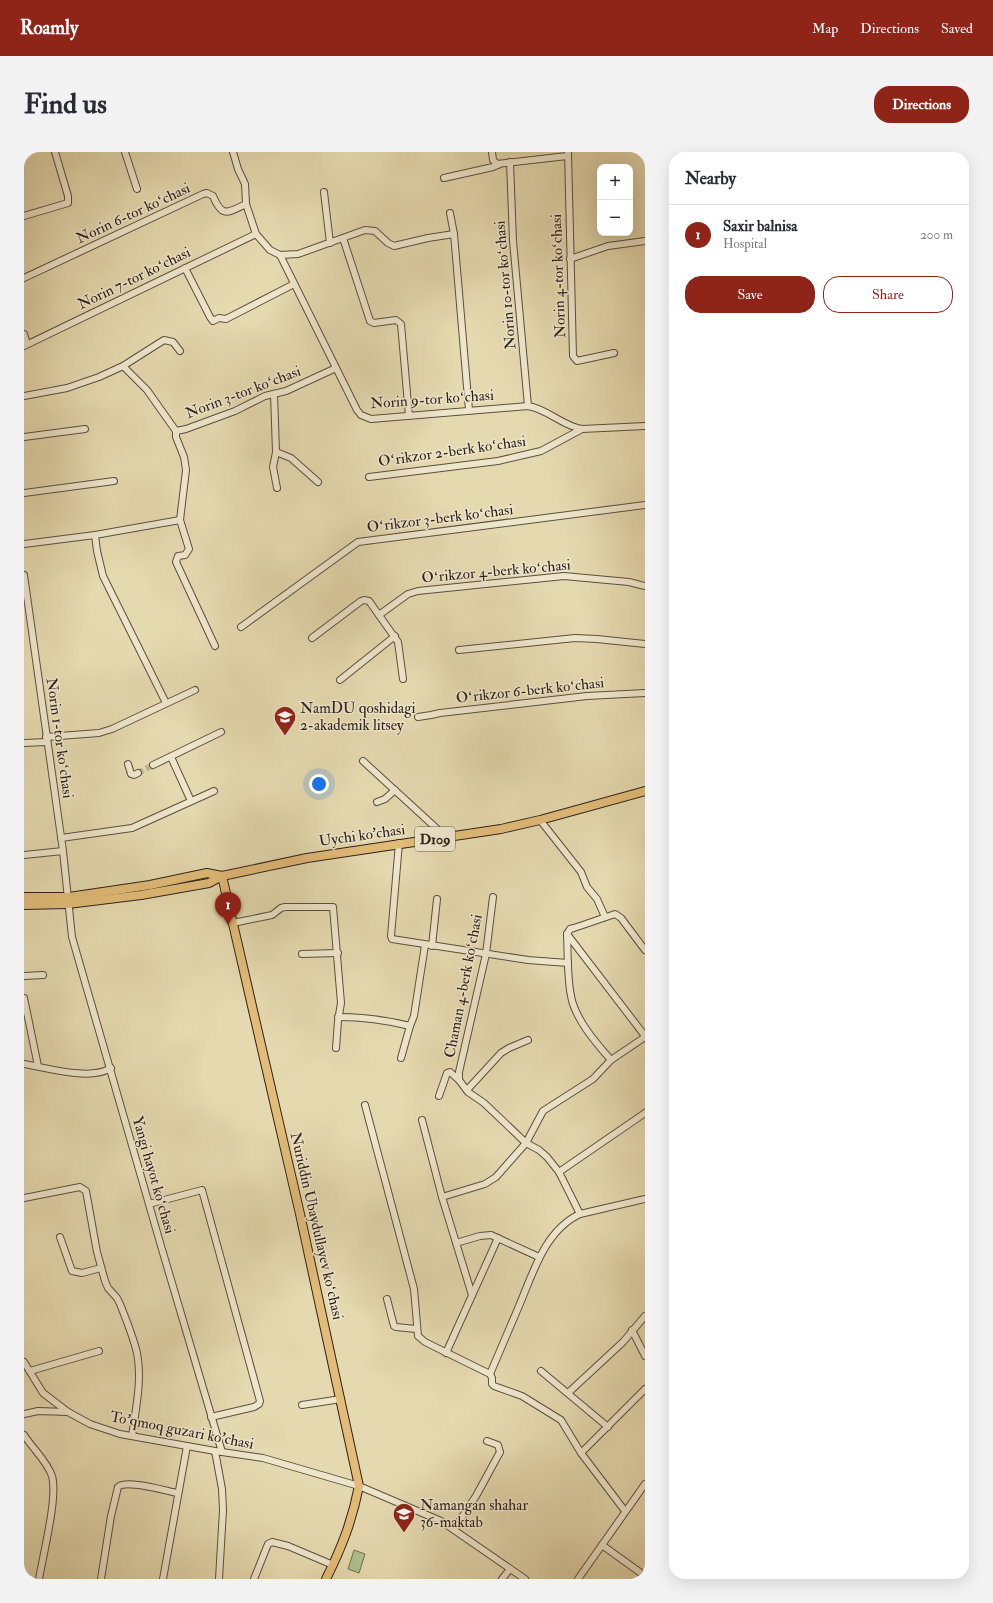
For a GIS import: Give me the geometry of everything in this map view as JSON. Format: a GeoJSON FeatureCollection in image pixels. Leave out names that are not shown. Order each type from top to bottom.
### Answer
{"type":"FeatureCollection","features":[{"type":"Feature","properties":{"kind":"main road","name":"Uychi ko'chasi"},"geometry":{"type":"LineString","coordinates":[[24,904],[141,896],[209,883],[222,876],[307,858],[399,843],[448,838],[501,829],[540,820],[645,791]]}},
{"type":"Feature","properties":{"kind":"main road","name":"Nuriddin Ubaydullayev koʻchasi"},"geometry":{"type":"LineString","coordinates":[[222,876],[342,1399],[359,1486],[352,1518],[326,1579]]}},
{"type":"Feature","properties":{"kind":"main road","name":"Uychi ko'chasi"},"geometry":{"type":"LineString","coordinates":[[24,897],[68,900]]}},
{"type":"Feature","properties":{"kind":"street"},"geometry":{"type":"LineString","coordinates":[[24,216],[68,202],[68,196],[55,152]]}},
{"type":"Feature","properties":{"kind":"street"},"geometry":{"type":"LineString","coordinates":[[125,152],[137,190]]}},
{"type":"Feature","properties":{"kind":"street"},"geometry":{"type":"LineString","coordinates":[[233,152],[238,169],[246,187],[246,204],[256,234],[270,250],[280,255],[298,254],[371,230],[379,233],[388,243],[394,246],[454,234]]}},
{"type":"Feature","properties":{"kind":"street"},"geometry":{"type":"LineString","coordinates":[[492,152],[494,161],[497,164],[500,164]]}},
{"type":"Feature","properties":{"kind":"street"},"geometry":{"type":"LineString","coordinates":[[444,178],[510,162],[567,154]]}},
{"type":"Feature","properties":{"kind":"street","name":"Norin 4-tor koʻchasi"},"geometry":{"type":"LineString","coordinates":[[567,154],[574,359],[580,360],[614,353]]}},
{"type":"Feature","properties":{"kind":"street","name":"Norin 10-tor koʻchasi"},"geometry":{"type":"LineString","coordinates":[[510,162],[513,241],[528,406]]}},
{"type":"Feature","properties":{"kind":"street"},"geometry":{"type":"LineString","coordinates":[[324,192],[330,243]]}},
{"type":"Feature","properties":{"kind":"street","name":"Norin 6-tor koʻchasi"},"geometry":{"type":"LineString","coordinates":[[24,278],[203,194],[210,194],[213,196],[218,207],[223,212],[227,212],[246,204]]}},
{"type":"Feature","properties":{"kind":"street"},"geometry":{"type":"LineString","coordinates":[[450,213],[454,234],[468,410]]}},
{"type":"Feature","properties":{"kind":"street","name":"Norin 7-tor koʻchasi"},"geometry":{"type":"LineString","coordinates":[[26,345],[256,234]]}},
{"type":"Feature","properties":{"kind":"street"},"geometry":{"type":"LineString","coordinates":[[343,238],[370,321],[374,323],[396,320],[401,324],[409,416]]}},
{"type":"Feature","properties":{"kind":"street"},"geometry":{"type":"LineString","coordinates":[[570,259],[608,246],[645,241]]}},
{"type":"Feature","properties":{"kind":"street","name":"Norin 9-tor koʻchasi"},"geometry":{"type":"LineString","coordinates":[[280,255],[357,410],[361,415],[371,419],[528,406],[539,408],[573,428],[582,429]]}},
{"type":"Feature","properties":{"kind":"street"},"geometry":{"type":"LineString","coordinates":[[185,268],[213,321],[219,318],[226,319],[294,284]]}},
{"type":"Feature","properties":{"kind":"street"},"geometry":{"type":"LineString","coordinates":[[24,334],[26,345]]}},
{"type":"Feature","properties":{"kind":"street"},"geometry":{"type":"LineString","coordinates":[[24,396],[67,388],[99,377],[123,366],[164,340],[173,342],[180,351]]}},
{"type":"Feature","properties":{"kind":"street","name":"Norin 3-tor koʻchasi"},"geometry":{"type":"LineString","coordinates":[[123,366],[147,390],[176,430],[196,425],[235,411],[265,396],[286,391],[336,368]]}},
{"type":"Feature","properties":{"kind":"street"},"geometry":{"type":"LineString","coordinates":[[274,394],[276,452],[273,467],[278,488]]}},
{"type":"Feature","properties":{"kind":"street"},"geometry":{"type":"LineString","coordinates":[[582,429],[645,426]]}},
{"type":"Feature","properties":{"kind":"street"},"geometry":{"type":"LineString","coordinates":[[24,437],[85,428]]}},
{"type":"Feature","properties":{"kind":"street","name":"Oʻrikzor 2-berk koʻchasi"},"geometry":{"type":"LineString","coordinates":[[368,477],[498,461],[519,457],[541,451],[582,429]]}},
{"type":"Feature","properties":{"kind":"street"},"geometry":{"type":"LineString","coordinates":[[176,430],[176,437],[184,457],[186,470],[180,520],[188,549],[185,554],[178,556],[176,562],[215,646]]}},
{"type":"Feature","properties":{"kind":"street"},"geometry":{"type":"LineString","coordinates":[[276,452],[291,458],[318,482]]}},
{"type":"Feature","properties":{"kind":"street"},"geometry":{"type":"LineString","coordinates":[[24,493],[114,480]]}},
{"type":"Feature","properties":{"kind":"street","name":"Oʻrikzor 3-berk koʻchasi"},"geometry":{"type":"LineString","coordinates":[[241,627],[358,542],[645,505]]}},
{"type":"Feature","properties":{"kind":"street"},"geometry":{"type":"LineString","coordinates":[[24,544],[180,520]]}},
{"type":"Feature","properties":{"kind":"street"},"geometry":{"type":"LineString","coordinates":[[95,534],[97,551],[103,576],[166,704]]}},
{"type":"Feature","properties":{"kind":"street","name":"Norin 1-tor koʻchasi"},"geometry":{"type":"LineString","coordinates":[[24,575],[63,851],[68,900]]}},
{"type":"Feature","properties":{"kind":"street","name":"Oʻrikzor 4-berk koʻchasi"},"geometry":{"type":"LineString","coordinates":[[379,614],[408,594],[564,576],[629,582],[645,586]]}},
{"type":"Feature","properties":{"kind":"street"},"geometry":{"type":"LineString","coordinates":[[312,638],[364,600],[369,601],[395,636],[399,645],[403,679]]}},
{"type":"Feature","properties":{"kind":"street"},"geometry":{"type":"LineString","coordinates":[[340,680],[395,636]]}},
{"type":"Feature","properties":{"kind":"street"},"geometry":{"type":"LineString","coordinates":[[459,650],[575,638],[645,644]]}},
{"type":"Feature","properties":{"kind":"street"},"geometry":{"type":"LineString","coordinates":[[24,743],[112,729],[195,690]]}},
{"type":"Feature","properties":{"kind":"street","name":"Oʻrikzor 6-berk koʻchasi"},"geometry":{"type":"LineString","coordinates":[[418,717],[440,713],[587,696],[645,693]]}},
{"type":"Feature","properties":{"kind":"street"},"geometry":{"type":"LineString","coordinates":[[153,766],[221,732]]}},
{"type":"Feature","properties":{"kind":"street"},"geometry":{"type":"LineString","coordinates":[[171,757],[191,801]]}},
{"type":"Feature","properties":{"kind":"street"},"geometry":{"type":"LineString","coordinates":[[363,762],[448,838]]}},
{"type":"Feature","properties":{"kind":"street"},"geometry":{"type":"LineString","coordinates":[[128,764],[131,774],[134,775],[138,773]]}},
{"type":"Feature","properties":{"kind":"street"},"geometry":{"type":"LineString","coordinates":[[377,802],[385,799],[395,790]]}},
{"type":"Feature","properties":{"kind":"street"},"geometry":{"type":"LineString","coordinates":[[61,838],[132,828],[214,792]]}},
{"type":"Feature","properties":{"kind":"street"},"geometry":{"type":"LineString","coordinates":[[540,820],[581,872],[587,887],[597,899],[605,917]]}},
{"type":"Feature","properties":{"kind":"street"},"geometry":{"type":"LineString","coordinates":[[399,843],[391,938],[394,940],[528,960],[568,963]]}},
{"type":"Feature","properties":{"kind":"street"},"geometry":{"type":"LineString","coordinates":[[24,855],[63,851]]}},
{"type":"Feature","properties":{"kind":"street","name":"Chaman 4-berk koʻchasi"},"geometry":{"type":"LineString","coordinates":[[459,1080],[459,1072],[486,954],[493,897]]}},
{"type":"Feature","properties":{"kind":"street"},"geometry":{"type":"LineString","coordinates":[[401,1058],[414,1016],[437,899]]}},
{"type":"Feature","properties":{"kind":"street","name":"Yangi hayot koʻchasi"},"geometry":{"type":"LineString","coordinates":[[68,900],[72,937],[76,952],[111,1068],[211,1417],[218,1452],[222,1489],[223,1510],[219,1579]]}},
{"type":"Feature","properties":{"kind":"street"},"geometry":{"type":"LineString","coordinates":[[233,923],[272,915],[281,908],[285,907],[303,908],[331,906],[334,909],[341,1003],[338,1017],[336,1048]]}},
{"type":"Feature","properties":{"kind":"street"},"geometry":{"type":"LineString","coordinates":[[611,1060],[595,1041],[573,1004],[568,963],[567,934],[570,929],[612,914],[618,915],[645,950]]}},
{"type":"Feature","properties":{"kind":"street"},"geometry":{"type":"LineString","coordinates":[[442,1197],[490,1181],[496,1177],[526,1143],[543,1111],[593,1079],[611,1060],[645,1036],[567,934]]}},
{"type":"Feature","properties":{"kind":"street"},"geometry":{"type":"LineString","coordinates":[[302,954],[338,953]]}},
{"type":"Feature","properties":{"kind":"street"},"geometry":{"type":"LineString","coordinates":[[24,976],[43,975]]}},
{"type":"Feature","properties":{"kind":"street"},"geometry":{"type":"LineString","coordinates":[[24,998],[38,1066]]}},
{"type":"Feature","properties":{"kind":"street"},"geometry":{"type":"LineString","coordinates":[[338,1017],[368,1018],[410,1026]]}},
{"type":"Feature","properties":{"kind":"street"},"geometry":{"type":"LineString","coordinates":[[467,1090],[501,1053],[508,1048],[528,1040]]}},
{"type":"Feature","properties":{"kind":"street"},"geometry":{"type":"LineString","coordinates":[[24,1064],[83,1074],[100,1073],[111,1068]]}},
{"type":"Feature","properties":{"kind":"street","name":"Chaman 4-berk koʻchasi"},"geometry":{"type":"LineString","coordinates":[[439,1096],[447,1073],[450,1072],[459,1080],[470,1094],[484,1103],[526,1143],[539,1150],[559,1172],[580,1214]]}},
{"type":"Feature","properties":{"kind":"street"},"geometry":{"type":"LineString","coordinates":[[365,1105],[414,1289],[416,1329],[418,1336],[420,1339],[446,1353],[490,1374]]}},
{"type":"Feature","properties":{"kind":"street"},"geometry":{"type":"LineString","coordinates":[[559,1172],[645,1113]]}},
{"type":"Feature","properties":{"kind":"street"},"geometry":{"type":"LineString","coordinates":[[422,1120],[442,1197],[472,1295]]}},
{"type":"Feature","properties":{"kind":"street"},"geometry":{"type":"LineString","coordinates":[[24,1198],[80,1187],[86,1191],[101,1268],[108,1288],[120,1304],[136,1350],[138,1385],[132,1436]]}},
{"type":"Feature","properties":{"kind":"street"},"geometry":{"type":"LineString","coordinates":[[149,1204],[202,1190],[260,1401],[257,1405],[211,1417]]}},
{"type":"Feature","properties":{"kind":"street"},"geometry":{"type":"LineString","coordinates":[[625,1511],[581,1453],[561,1420],[522,1396],[494,1386],[492,1384],[490,1374],[540,1257],[555,1233],[571,1218],[580,1214],[645,1199]]}},
{"type":"Feature","properties":{"kind":"street"},"geometry":{"type":"LineString","coordinates":[[456,1243],[487,1235],[498,1238],[540,1257]]}},
{"type":"Feature","properties":{"kind":"street"},"geometry":{"type":"LineString","coordinates":[[60,1237],[72,1271],[75,1273],[82,1273],[101,1268]]}},
{"type":"Feature","properties":{"kind":"street"},"geometry":{"type":"LineString","coordinates":[[446,1353],[498,1238]]}},
{"type":"Feature","properties":{"kind":"street"},"geometry":{"type":"LineString","coordinates":[[387,1300],[394,1326],[416,1329]]}},
{"type":"Feature","properties":{"kind":"street"},"geometry":{"type":"LineString","coordinates":[[568,1393],[623,1342],[645,1316]]}},
{"type":"Feature","properties":{"kind":"street"},"geometry":{"type":"LineString","coordinates":[[632,1330],[645,1356]]}},
{"type":"Feature","properties":{"kind":"street"},"geometry":{"type":"LineString","coordinates":[[30,1371],[99,1351]]}},
{"type":"Feature","properties":{"kind":"street","name":"To'qmoq guzari ko'chasi"},"geometry":{"type":"LineString","coordinates":[[25,1363],[40,1390],[68,1412],[90,1424],[120,1434],[218,1452],[263,1458],[359,1486],[424,1513],[454,1529],[525,1579]]}},
{"type":"Feature","properties":{"kind":"street"},"geometry":{"type":"LineString","coordinates":[[541,1371],[608,1427]]}},
{"type":"Feature","properties":{"kind":"street"},"geometry":{"type":"LineString","coordinates":[[581,1453],[645,1388]]}},
{"type":"Feature","properties":{"kind":"street"},"geometry":{"type":"LineString","coordinates":[[302,1405],[342,1399]]}},
{"type":"Feature","properties":{"kind":"street"},"geometry":{"type":"LineString","coordinates":[[24,1414],[38,1411],[68,1412]]}},
{"type":"Feature","properties":{"kind":"street"},"geometry":{"type":"LineString","coordinates":[[24,1436],[48,1468],[52,1477],[53,1486],[52,1509],[38,1579]]}},
{"type":"Feature","properties":{"kind":"street"},"geometry":{"type":"LineString","coordinates":[[454,1529],[476,1496],[500,1452],[498,1446],[487,1441]]}},
{"type":"Feature","properties":{"kind":"street"},"geometry":{"type":"LineString","coordinates":[[163,1579],[187,1446]]}},
{"type":"Feature","properties":{"kind":"street"},"geometry":{"type":"LineString","coordinates":[[101,1579],[111,1516],[118,1487],[122,1484],[131,1484],[178,1493]]}},
{"type":"Feature","properties":{"kind":"street"},"geometry":{"type":"LineString","coordinates":[[578,1579],[645,1484]]}},
{"type":"Feature","properties":{"kind":"street"},"geometry":{"type":"LineString","coordinates":[[254,1579],[268,1544],[272,1542],[281,1544],[333,1565]]}},
{"type":"Feature","properties":{"kind":"street"},"geometry":{"type":"LineString","coordinates":[[602,1545],[645,1576]]}},
{"type":"Feature","properties":{"kind":"street"},"geometry":{"type":"LineString","coordinates":[[502,1579],[510,1569]]}},
{"type":"Feature","properties":{"kind":"green space"},"geometry":{"type":"Polygon","coordinates":[[[354,1550],[365,1554],[359,1573],[348,1569],[354,1550]]]}},
{"type":"Feature","properties":{"kind":"tunnel"},"geometry":{"type":"LineString","coordinates":[[138,773],[153,765]]}},
{"type":"Feature","properties":{"kind":"place","name":"NamDU qoshidagi 2-akademik litsey"},"geometry":{"type":"Point","coordinates":[285,736]}},
{"type":"Feature","properties":{"kind":"place","name":"Saxir balnisa"},"geometry":{"type":"Point","coordinates":[228,925]}},
{"type":"Feature","properties":{"kind":"place","name":"Namangan shahar 36-maktab"},"geometry":{"type":"Point","coordinates":[404,1534]}}]}
